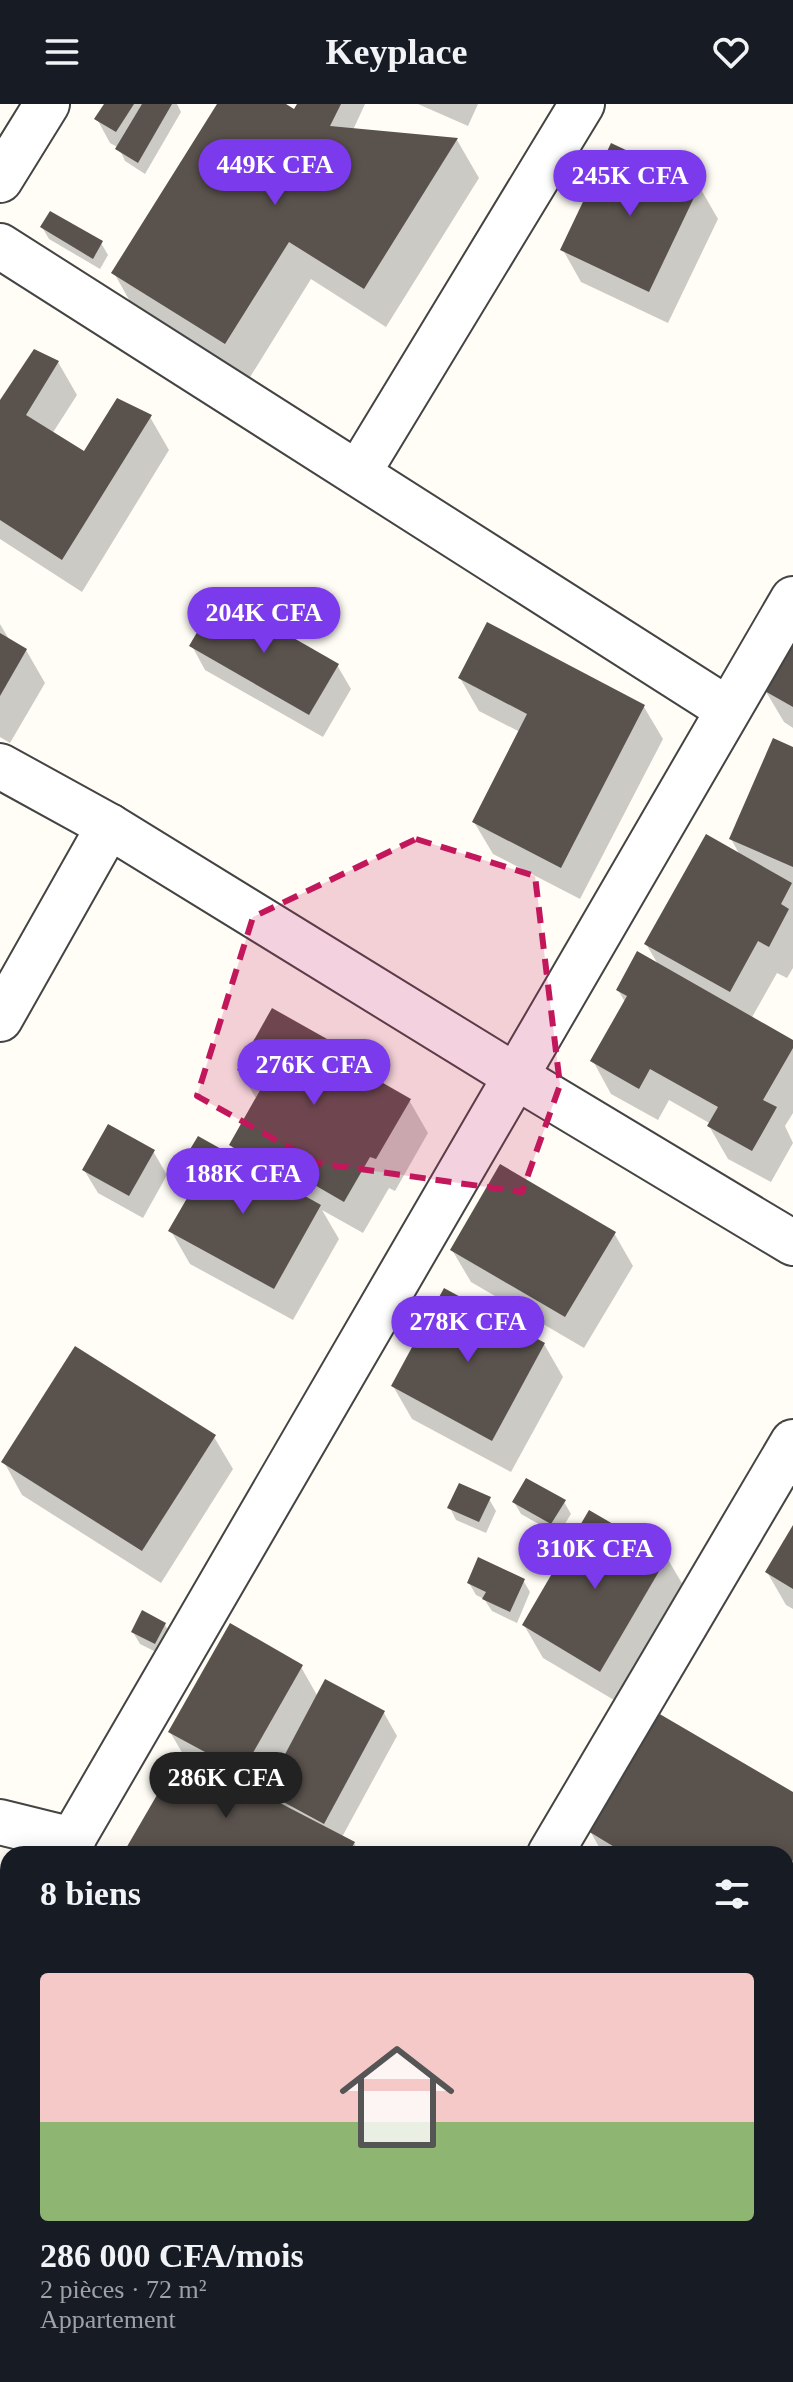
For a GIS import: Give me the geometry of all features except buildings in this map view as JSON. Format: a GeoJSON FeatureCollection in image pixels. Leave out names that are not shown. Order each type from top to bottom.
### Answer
{"type":"FeatureCollection","features":[{"type":"Feature","properties":{"kind":"street"},"geometry":{"type":"LineString","coordinates":[[0,180],[47,104]]}},
{"type":"Feature","properties":{"kind":"street"},"geometry":{"type":"LineString","coordinates":[[358,473],[582,104]]}},
{"type":"Feature","properties":{"kind":"street"},"geometry":{"type":"LineString","coordinates":[[0,246],[727,709]]}},
{"type":"Feature","properties":{"kind":"street"},"geometry":{"type":"LineString","coordinates":[[69,1846],[793,599]]}},
{"type":"Feature","properties":{"kind":"street"},"geometry":{"type":"LineString","coordinates":[[0,766],[109,826],[793,1243]]}},
{"type":"Feature","properties":{"kind":"street"},"geometry":{"type":"LineString","coordinates":[[0,1019],[109,826]]}},
{"type":"Feature","properties":{"kind":"street"},"geometry":{"type":"LineString","coordinates":[[555,1846],[793,1442]]}},
{"type":"Feature","properties":{"kind":"street"},"geometry":{"type":"LineString","coordinates":[[0,1822],[65,1846]]}},
{"type":"Feature","properties":{"kind":"highlighted area"},"geometry":{"type":"Polygon","coordinates":[[[416,839],[535,876],[560,1085],[522,1192],[317,1163],[197,1096],[253,917],[416,839]]]}}]}
